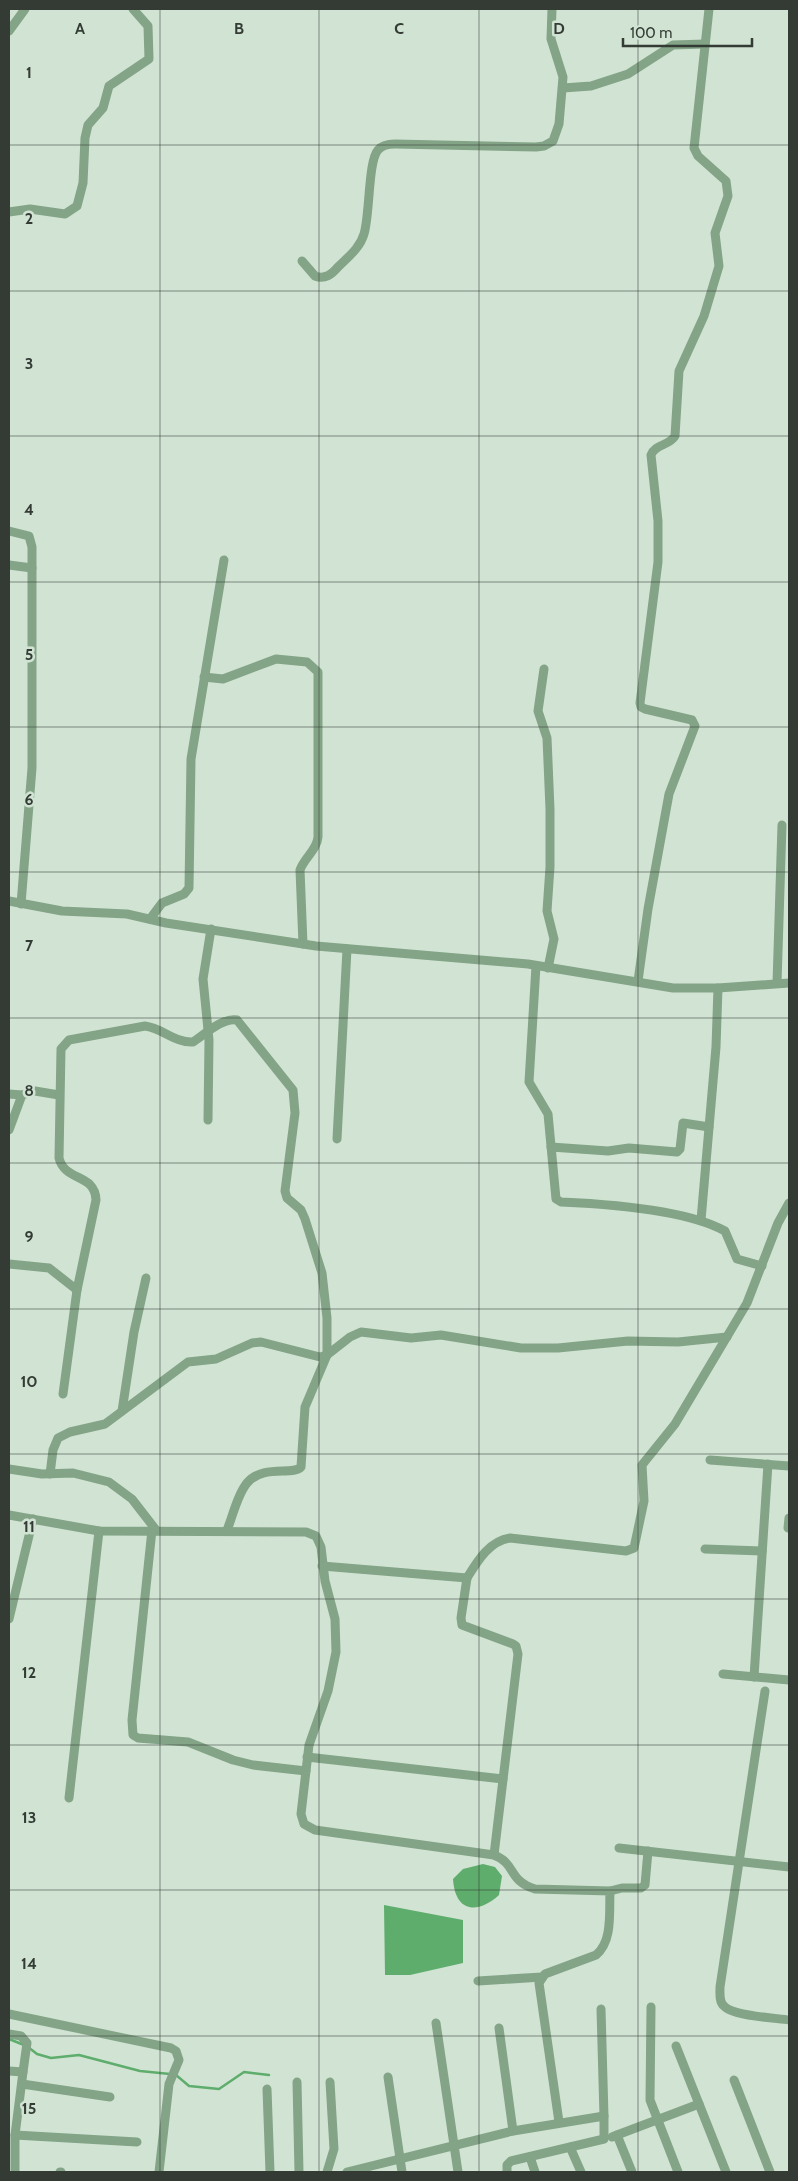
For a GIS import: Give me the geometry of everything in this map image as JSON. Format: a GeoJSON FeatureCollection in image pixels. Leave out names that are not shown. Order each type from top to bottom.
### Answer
{"type":"FeatureCollection","features":[{"type":"Feature","properties":{"kind":"street"},"geometry":{"type":"LineString","coordinates":[[9,32],[25,9]]}},
{"type":"Feature","properties":{"kind":"street"},"geometry":{"type":"LineString","coordinates":[[9,212],[30,209],[65,214],[77,206],[83,183],[85,138],[88,125],[103,108],[109,86],[144,63],[149,56],[148,26],[133,9]]}},
{"type":"Feature","properties":{"kind":"street"},"geometry":{"type":"LineString","coordinates":[[302,261],[315,276],[325,277],[334,272],[360,244],[370,202],[374,155],[382,147],[395,144],[544,146],[553,141],[556,136],[563,88],[563,71],[551,38],[552,9]]}},
{"type":"Feature","properties":{"kind":"street"},"geometry":{"type":"LineString","coordinates":[[638,981],[648,910],[669,794],[695,726],[692,720],[644,709],[640,707],[640,703],[658,562],[658,521],[652,455],[656,448],[672,441],[675,436],[679,371],[704,316],[718,272],[720,260],[715,233],[728,196],[726,181],[698,156],[694,148],[709,9]]}},
{"type":"Feature","properties":{"kind":"street"},"geometry":{"type":"LineString","coordinates":[[563,88],[591,86],[628,74],[673,45],[705,44]]}},
{"type":"Feature","properties":{"kind":"street"},"geometry":{"type":"LineString","coordinates":[[9,532],[26,534],[31,538],[32,568],[32,768],[21,904]]}},
{"type":"Feature","properties":{"kind":"street"},"geometry":{"type":"LineString","coordinates":[[150,919],[162,903],[184,894],[189,888],[191,768],[224,560]]}},
{"type":"Feature","properties":{"kind":"street"},"geometry":{"type":"LineString","coordinates":[[9,564],[32,568]]}},
{"type":"Feature","properties":{"kind":"street"},"geometry":{"type":"LineString","coordinates":[[204,677],[219,679],[228,677],[276,659],[307,662],[318,672],[318,837],[317,844],[304,859],[300,870],[303,944]]}},
{"type":"Feature","properties":{"kind":"street"},"geometry":{"type":"LineString","coordinates":[[544,669],[538,711],[547,738],[550,809],[550,868],[547,912],[554,939],[548,968]]}},
{"type":"Feature","properties":{"kind":"street"},"geometry":{"type":"LineString","coordinates":[[778,983],[782,825]]}},
{"type":"Feature","properties":{"kind":"street"},"geometry":{"type":"LineString","coordinates":[[9,901],[62,911],[127,914],[211,930],[303,944],[536,966],[673,988],[718,988],[789,983]]}},
{"type":"Feature","properties":{"kind":"street"},"geometry":{"type":"LineString","coordinates":[[208,1120],[208,1031],[203,979],[211,930]]}},
{"type":"Feature","properties":{"kind":"street"},"geometry":{"type":"LineString","coordinates":[[337,1138],[347,949]]}},
{"type":"Feature","properties":{"kind":"street"},"geometry":{"type":"LineString","coordinates":[[536,966],[529,1082],[548,1114],[555,1194],[558,1201],[619,1206],[701,1220],[727,1233],[737,1259],[762,1266]]}},
{"type":"Feature","properties":{"kind":"street"},"geometry":{"type":"LineString","coordinates":[[701,1220],[718,988]]}},
{"type":"Feature","properties":{"kind":"street"},"geometry":{"type":"LineString","coordinates":[[63,1394],[77,1290],[96,1193],[92,1185],[70,1173],[60,1164],[58,1151],[61,1049],[70,1040],[144,1026],[155,1028],[181,1041],[193,1042],[208,1031],[230,1020],[237,1020],[293,1090],[296,1113],[285,1191],[287,1198],[303,1213],[322,1273],[327,1318],[327,1355],[305,1407],[301,1468],[295,1472],[269,1471],[248,1482],[228,1530]]}},
{"type":"Feature","properties":{"kind":"street"},"geometry":{"type":"LineString","coordinates":[[9,1094],[22,1095],[35,1091],[59,1095]]}},
{"type":"Feature","properties":{"kind":"street"},"geometry":{"type":"LineString","coordinates":[[9,1130],[22,1095]]}},
{"type":"Feature","properties":{"kind":"street"},"geometry":{"type":"LineString","coordinates":[[551,1147],[608,1150],[629,1148],[677,1152],[680,1149],[682,1124],[709,1127]]}},
{"type":"Feature","properties":{"kind":"street"},"geometry":{"type":"LineString","coordinates":[[494,1855],[517,1650],[513,1644],[462,1625],[461,1618],[467,1578],[478,1559],[503,1539],[510,1538],[626,1551],[634,1548],[644,1501],[642,1465],[675,1424],[747,1303],[778,1223],[789,1202]]}},
{"type":"Feature","properties":{"kind":"street"},"geometry":{"type":"LineString","coordinates":[[9,1264],[49,1268],[77,1290]]}},
{"type":"Feature","properties":{"kind":"street"},"geometry":{"type":"LineString","coordinates":[[122,1412],[134,1332],[146,1278]]}},
{"type":"Feature","properties":{"kind":"street"},"geometry":{"type":"LineString","coordinates":[[50,1474],[52,1450],[58,1438],[70,1432],[100,1426],[122,1412],[188,1362],[216,1359],[252,1343],[267,1342],[315,1356],[327,1355],[354,1334],[364,1331],[411,1338],[435,1334],[505,1347],[528,1348],[628,1341],[678,1342],[727,1337]]}},
{"type":"Feature","properties":{"kind":"street"},"geometry":{"type":"LineString","coordinates":[[710,1460],[789,1466]]}},
{"type":"Feature","properties":{"kind":"street"},"geometry":{"type":"LineString","coordinates":[[754,1677],[768,1464]]}},
{"type":"Feature","properties":{"kind":"street"},"geometry":{"type":"LineString","coordinates":[[9,1469],[50,1474],[73,1473],[109,1482],[132,1499],[154,1530],[132,1720],[133,1734],[138,1738],[188,1742],[233,1760],[306,1771]]}},
{"type":"Feature","properties":{"kind":"street"},"geometry":{"type":"LineString","coordinates":[[9,1515],[99,1531],[228,1530],[312,1534],[319,1540],[322,1566],[336,1618],[336,1652],[328,1691],[312,1732],[308,1757],[300,1814],[304,1824],[309,1828],[494,1855],[503,1858],[515,1879],[535,1889],[610,1891],[622,1888],[641,1888],[644,1885],[648,1851]]}},
{"type":"Feature","properties":{"kind":"street"},"geometry":{"type":"LineString","coordinates":[[788,1528],[789,1518]]}},
{"type":"Feature","properties":{"kind":"street"},"geometry":{"type":"LineString","coordinates":[[9,1619],[33,1519]]}},
{"type":"Feature","properties":{"kind":"street"},"geometry":{"type":"LineString","coordinates":[[69,1798],[99,1531]]}},
{"type":"Feature","properties":{"kind":"street"},"geometry":{"type":"LineString","coordinates":[[704,1549],[762,1552]]}},
{"type":"Feature","properties":{"kind":"street"},"geometry":{"type":"LineString","coordinates":[[322,1566],[467,1578]]}},
{"type":"Feature","properties":{"kind":"street"},"geometry":{"type":"LineString","coordinates":[[723,1674],[789,1680]]}},
{"type":"Feature","properties":{"kind":"street"},"geometry":{"type":"LineString","coordinates":[[765,1691],[720,1987],[721,2000],[724,2006],[732,2012],[789,2020]]}},
{"type":"Feature","properties":{"kind":"street"},"geometry":{"type":"LineString","coordinates":[[308,1757],[503,1779]]}},
{"type":"Feature","properties":{"kind":"street"},"geometry":{"type":"LineString","coordinates":[[619,1848],[789,1867]]}},
{"type":"Feature","properties":{"kind":"street"},"geometry":{"type":"LineString","coordinates":[[478,1981],[542,1977],[545,1974],[596,1956],[602,1951],[607,1941],[610,1891]]}},
{"type":"Feature","properties":{"kind":"street"},"geometry":{"type":"LineString","coordinates":[[542,1977],[539,1988],[560,2122]]}},
{"type":"Feature","properties":{"kind":"street"},"geometry":{"type":"LineString","coordinates":[[652,2007],[650,2100],[678,2172]]}},
{"type":"Feature","properties":{"kind":"street"},"geometry":{"type":"LineString","coordinates":[[601,2009],[604,2139]]}},
{"type":"Feature","properties":{"kind":"street"},"geometry":{"type":"LineString","coordinates":[[9,2014],[171,2048],[179,2056],[172,2076],[159,2172]]}},
{"type":"Feature","properties":{"kind":"street"},"geometry":{"type":"LineString","coordinates":[[436,2024],[458,2172]]}},
{"type":"Feature","properties":{"kind":"street"},"geometry":{"type":"LineString","coordinates":[[499,2028],[513,2130]]}},
{"type":"Feature","properties":{"kind":"street"},"geometry":{"type":"LineString","coordinates":[[9,2034],[21,2036],[26,2047],[15,2135],[15,2172]]}},
{"type":"Feature","properties":{"kind":"street"},"geometry":{"type":"LineString","coordinates":[[676,2046],[726,2172]]}},
{"type":"Feature","properties":{"kind":"street"},"geometry":{"type":"LineString","coordinates":[[9,2071],[23,2072]]}},
{"type":"Feature","properties":{"kind":"street"},"geometry":{"type":"LineString","coordinates":[[388,2077],[402,2172]]}},
{"type":"Feature","properties":{"kind":"street"},"geometry":{"type":"LineString","coordinates":[[734,2080],[770,2172]]}},
{"type":"Feature","properties":{"kind":"street"},"geometry":{"type":"LineString","coordinates":[[297,2082],[299,2172]]}},
{"type":"Feature","properties":{"kind":"street"},"geometry":{"type":"LineString","coordinates":[[327,2172],[334,2149],[330,2082]]}},
{"type":"Feature","properties":{"kind":"street"},"geometry":{"type":"LineString","coordinates":[[22,2084],[110,2097]]}},
{"type":"Feature","properties":{"kind":"street"},"geometry":{"type":"LineString","coordinates":[[267,2089],[270,2172]]}},
{"type":"Feature","properties":{"kind":"street"},"geometry":{"type":"LineString","coordinates":[[507,2172],[507,2164],[511,2161],[604,2139],[699,2104]]}},
{"type":"Feature","properties":{"kind":"street"},"geometry":{"type":"LineString","coordinates":[[348,2172],[513,2130],[604,2116]]}},
{"type":"Feature","properties":{"kind":"street"},"geometry":{"type":"LineString","coordinates":[[15,2135],[138,2142]]}},
{"type":"Feature","properties":{"kind":"street"},"geometry":{"type":"LineString","coordinates":[[617,2135],[632,2172]]}},
{"type":"Feature","properties":{"kind":"street"},"geometry":{"type":"LineString","coordinates":[[570,2146],[581,2172]]}},
{"type":"Feature","properties":{"kind":"street"},"geometry":{"type":"LineString","coordinates":[[530,2157],[535,2172]]}},
{"type":"Feature","properties":{"kind":"shaded area"},"geometry":{"type":"Polygon","coordinates":[[[483,1864],[495,1867],[502,1876],[499,1895],[483,1906],[468,1907],[458,1898],[453,1879],[463,1869],[483,1864]]]}},
{"type":"Feature","properties":{"kind":"shaded area"},"geometry":{"type":"Polygon","coordinates":[[[384,1905],[463,1920],[463,1963],[410,1975],[385,1975],[384,1905]]]}},
{"type":"Feature","properties":{"kind":"waterway"},"geometry":{"type":"LineString","coordinates":[[9,2039],[24,2045]]}},
{"type":"Feature","properties":{"kind":"waterway"},"geometry":{"type":"LineString","coordinates":[[28,2047],[37,2054],[51,2058],[79,2055],[140,2071],[170,2074]]}},
{"type":"Feature","properties":{"kind":"waterway"},"geometry":{"type":"LineString","coordinates":[[176,2075],[189,2086],[219,2089],[244,2072],[269,2075]]}}]}
